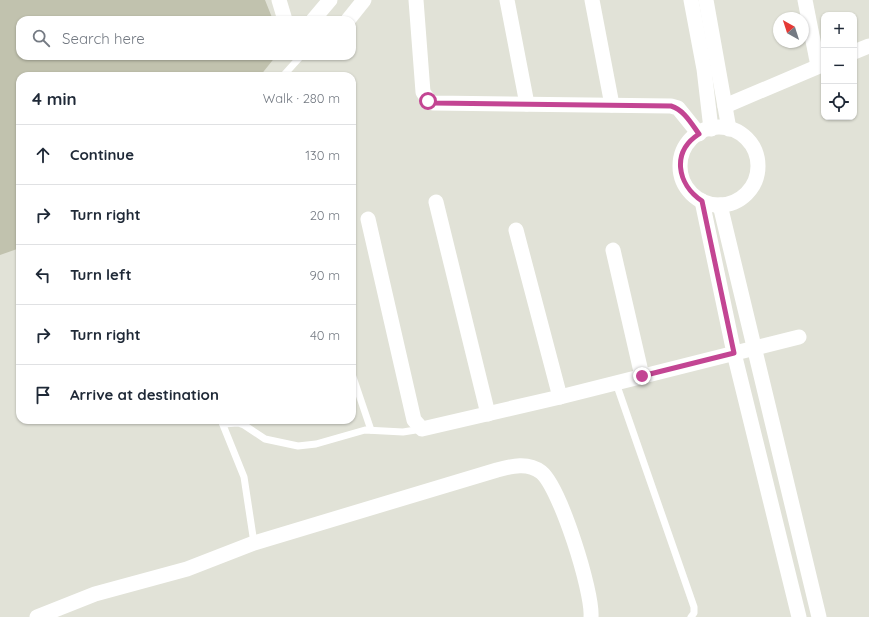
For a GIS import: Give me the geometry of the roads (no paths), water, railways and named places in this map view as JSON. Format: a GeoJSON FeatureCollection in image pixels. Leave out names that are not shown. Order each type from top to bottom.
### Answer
{"type":"FeatureCollection","features":[{"type":"Feature","properties":{"kind":"street"},"geometry":{"type":"LineString","coordinates":[[278,0],[283,16]]}},
{"type":"Feature","properties":{"kind":"street"},"geometry":{"type":"LineString","coordinates":[[316,16],[330,0]]}},
{"type":"Feature","properties":{"kind":"street"},"geometry":{"type":"LineString","coordinates":[[351,16],[364,0]]}},
{"type":"Feature","properties":{"kind":"street"},"geometry":{"type":"LineString","coordinates":[[416,0],[424,92],[428,101],[434,103],[671,106],[678,108],[705,131]]}},
{"type":"Feature","properties":{"kind":"street"},"geometry":{"type":"LineString","coordinates":[[507,0],[527,104]]}},
{"type":"Feature","properties":{"kind":"street"},"geometry":{"type":"LineString","coordinates":[[592,0],[612,105]]}},
{"type":"Feature","properties":{"kind":"street"},"geometry":{"type":"LineString","coordinates":[[690,0],[704,69],[705,131]]}},
{"type":"Feature","properties":{"kind":"street"},"geometry":{"type":"LineString","coordinates":[[706,0],[729,129]]}},
{"type":"Feature","properties":{"kind":"street"},"geometry":{"type":"LineString","coordinates":[[725,106],[821,65],[805,0]]}},
{"type":"Feature","properties":{"kind":"street"},"geometry":{"type":"LineString","coordinates":[[857,51],[869,46]]}},
{"type":"Feature","properties":{"kind":"street"},"geometry":{"type":"LineString","coordinates":[[729,129],[741,134],[750,142],[756,152],[758,163],[757,175],[753,186],[736,202],[720,205],[702,201],[688,189],[681,172],[681,159],[686,147],[705,131],[729,129]]}},
{"type":"Feature","properties":{"kind":"street"},"geometry":{"type":"LineString","coordinates":[[702,201],[734,353],[799,617]]}},
{"type":"Feature","properties":{"kind":"street"},"geometry":{"type":"LineString","coordinates":[[436,202],[488,414]]}},
{"type":"Feature","properties":{"kind":"street"},"geometry":{"type":"LineString","coordinates":[[720,205],[819,617]]}},
{"type":"Feature","properties":{"kind":"street"},"geometry":{"type":"LineString","coordinates":[[368,219],[414,420],[422,429],[560,397],[799,337]]}},
{"type":"Feature","properties":{"kind":"street"},"geometry":{"type":"LineString","coordinates":[[516,230],[560,397]]}},
{"type":"Feature","properties":{"kind":"street"},"geometry":{"type":"LineString","coordinates":[[613,250],[642,376]]}},
{"type":"Feature","properties":{"kind":"street"},"geometry":{"type":"LineString","coordinates":[[37,617],[95,594],[187,569],[254,543],[497,470],[527,465],[542,473],[560,501],[588,590],[591,617]]}},
{"type":"Feature","properties":{"kind":"lane"},"geometry":{"type":"LineString","coordinates":[[287,72],[297,60]]}},
{"type":"Feature","properties":{"kind":"lane"},"geometry":{"type":"LineString","coordinates":[[616,383],[694,607],[694,613],[691,617]]}},
{"type":"Feature","properties":{"kind":"lane"},"geometry":{"type":"LineString","coordinates":[[356,386],[371,430]]}},
{"type":"Feature","properties":{"kind":"lane"},"geometry":{"type":"LineString","coordinates":[[223,424],[244,477],[254,543]]}},
{"type":"Feature","properties":{"kind":"lane"},"geometry":{"type":"LineString","coordinates":[[241,424],[265,439],[298,446],[316,444],[356,432],[371,430],[403,432],[422,429]]}}]}
